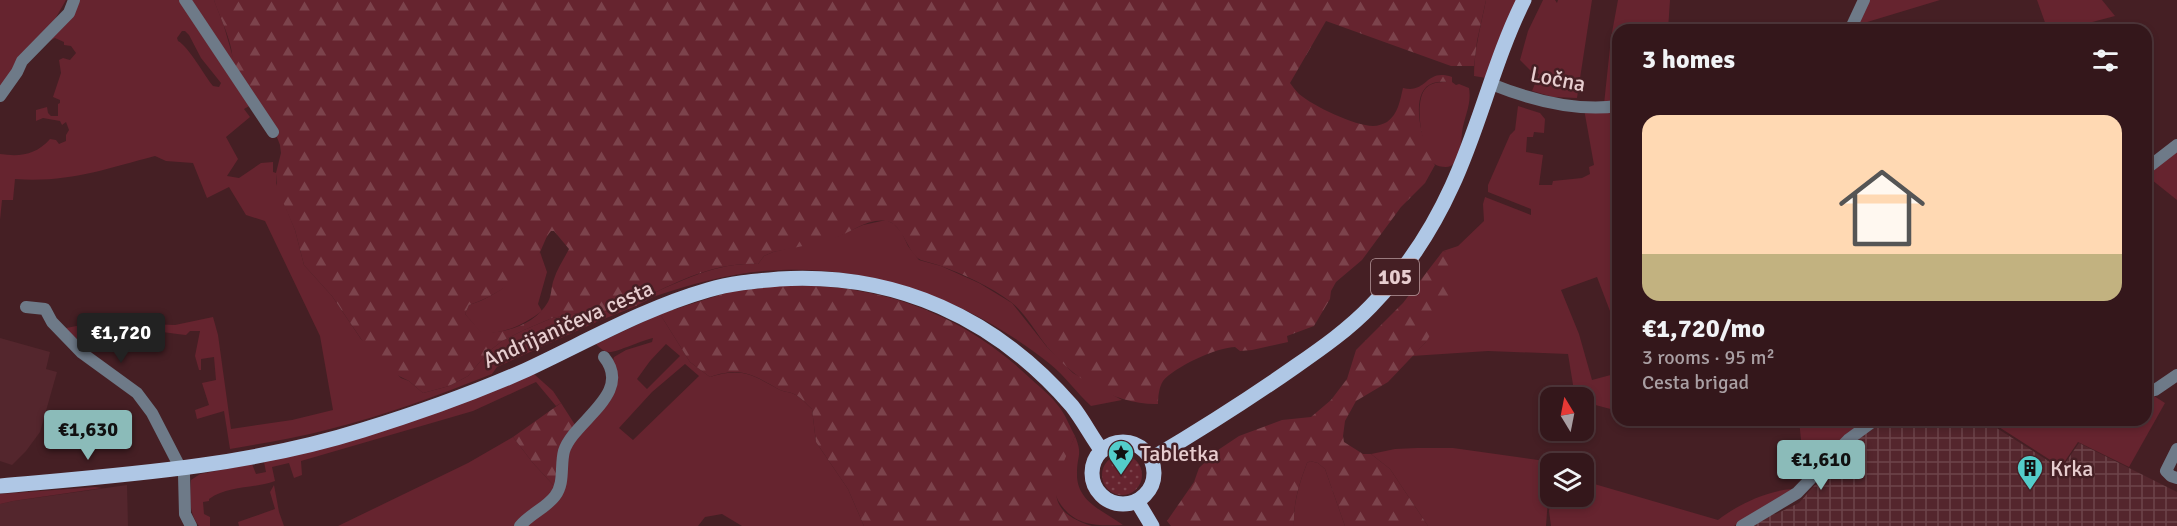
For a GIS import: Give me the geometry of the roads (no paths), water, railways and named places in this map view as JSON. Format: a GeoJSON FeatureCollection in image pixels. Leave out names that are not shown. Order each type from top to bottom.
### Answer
{"type":"FeatureCollection","features":[{"type":"Feature","properties":{"kind":"main road","name":"105"},"geometry":{"type":"LineString","coordinates":[[1151,459],[1270,384],[1326,345],[1370,307],[1409,261],[1441,209],[1470,146],[1491,84],[1524,0]]}},
{"type":"Feature","properties":{"kind":"main road","name":"Andrijaničeva cesta"},"geometry":{"type":"LineString","coordinates":[[0,486],[180,467],[238,459],[302,446],[380,425],[429,408],[523,371],[670,302],[711,289],[754,281],[813,277],[880,286],[930,302],[978,325],[1036,370],[1071,406],[1102,451]]}},
{"type":"Feature","properties":{"kind":"main road"},"geometry":{"type":"LineString","coordinates":[[1128,443],[1137,446],[1151,459],[1154,478],[1151,487],[1137,501],[1118,504],[1108,501],[1095,486],[1092,477],[1093,467],[1102,451],[1110,445],[1128,443]]}},
{"type":"Feature","properties":{"kind":"main road"},"geometry":{"type":"LineString","coordinates":[[1137,501],[1152,526]]}},
{"type":"Feature","properties":{"kind":"street"},"geometry":{"type":"LineString","coordinates":[[0,96],[22,61],[69,13],[74,0]]}},
{"type":"Feature","properties":{"kind":"street"},"geometry":{"type":"LineString","coordinates":[[185,0],[273,132]]}},
{"type":"Feature","properties":{"kind":"street"},"geometry":{"type":"LineString","coordinates":[[1853,24],[1864,0]]}},
{"type":"Feature","properties":{"kind":"street","name":"Ločna"},"geometry":{"type":"LineString","coordinates":[[1491,84],[1550,104],[1581,107],[1612,106]]}},
{"type":"Feature","properties":{"kind":"street"},"geometry":{"type":"LineString","coordinates":[[2152,165],[2177,145]]}},
{"type":"Feature","properties":{"kind":"street"},"geometry":{"type":"LineString","coordinates":[[26,307],[45,309],[52,322],[82,353],[137,393],[152,413],[184,475],[185,514],[190,526]]}},
{"type":"Feature","properties":{"kind":"street"},"geometry":{"type":"LineString","coordinates":[[520,526],[557,494],[561,484],[564,450],[569,441],[596,411],[609,390],[612,373],[604,357]]}},
{"type":"Feature","properties":{"kind":"street"},"geometry":{"type":"LineString","coordinates":[[2152,391],[2177,375]]}},
{"type":"Feature","properties":{"kind":"street"},"geometry":{"type":"LineString","coordinates":[[1742,526],[1797,493],[1850,439],[1867,426]]}},
{"type":"Feature","properties":{"kind":"street"},"geometry":{"type":"LineString","coordinates":[[2177,449],[2166,471],[2167,474],[2177,478]]}},
{"type":"Feature","properties":{"kind":"place","name":"Tabletka"},"geometry":{"type":"Point","coordinates":[1121,476]}},
{"type":"Feature","properties":{"kind":"place","name":"Krka"},"geometry":{"type":"Point","coordinates":[2030,491]}}]}
